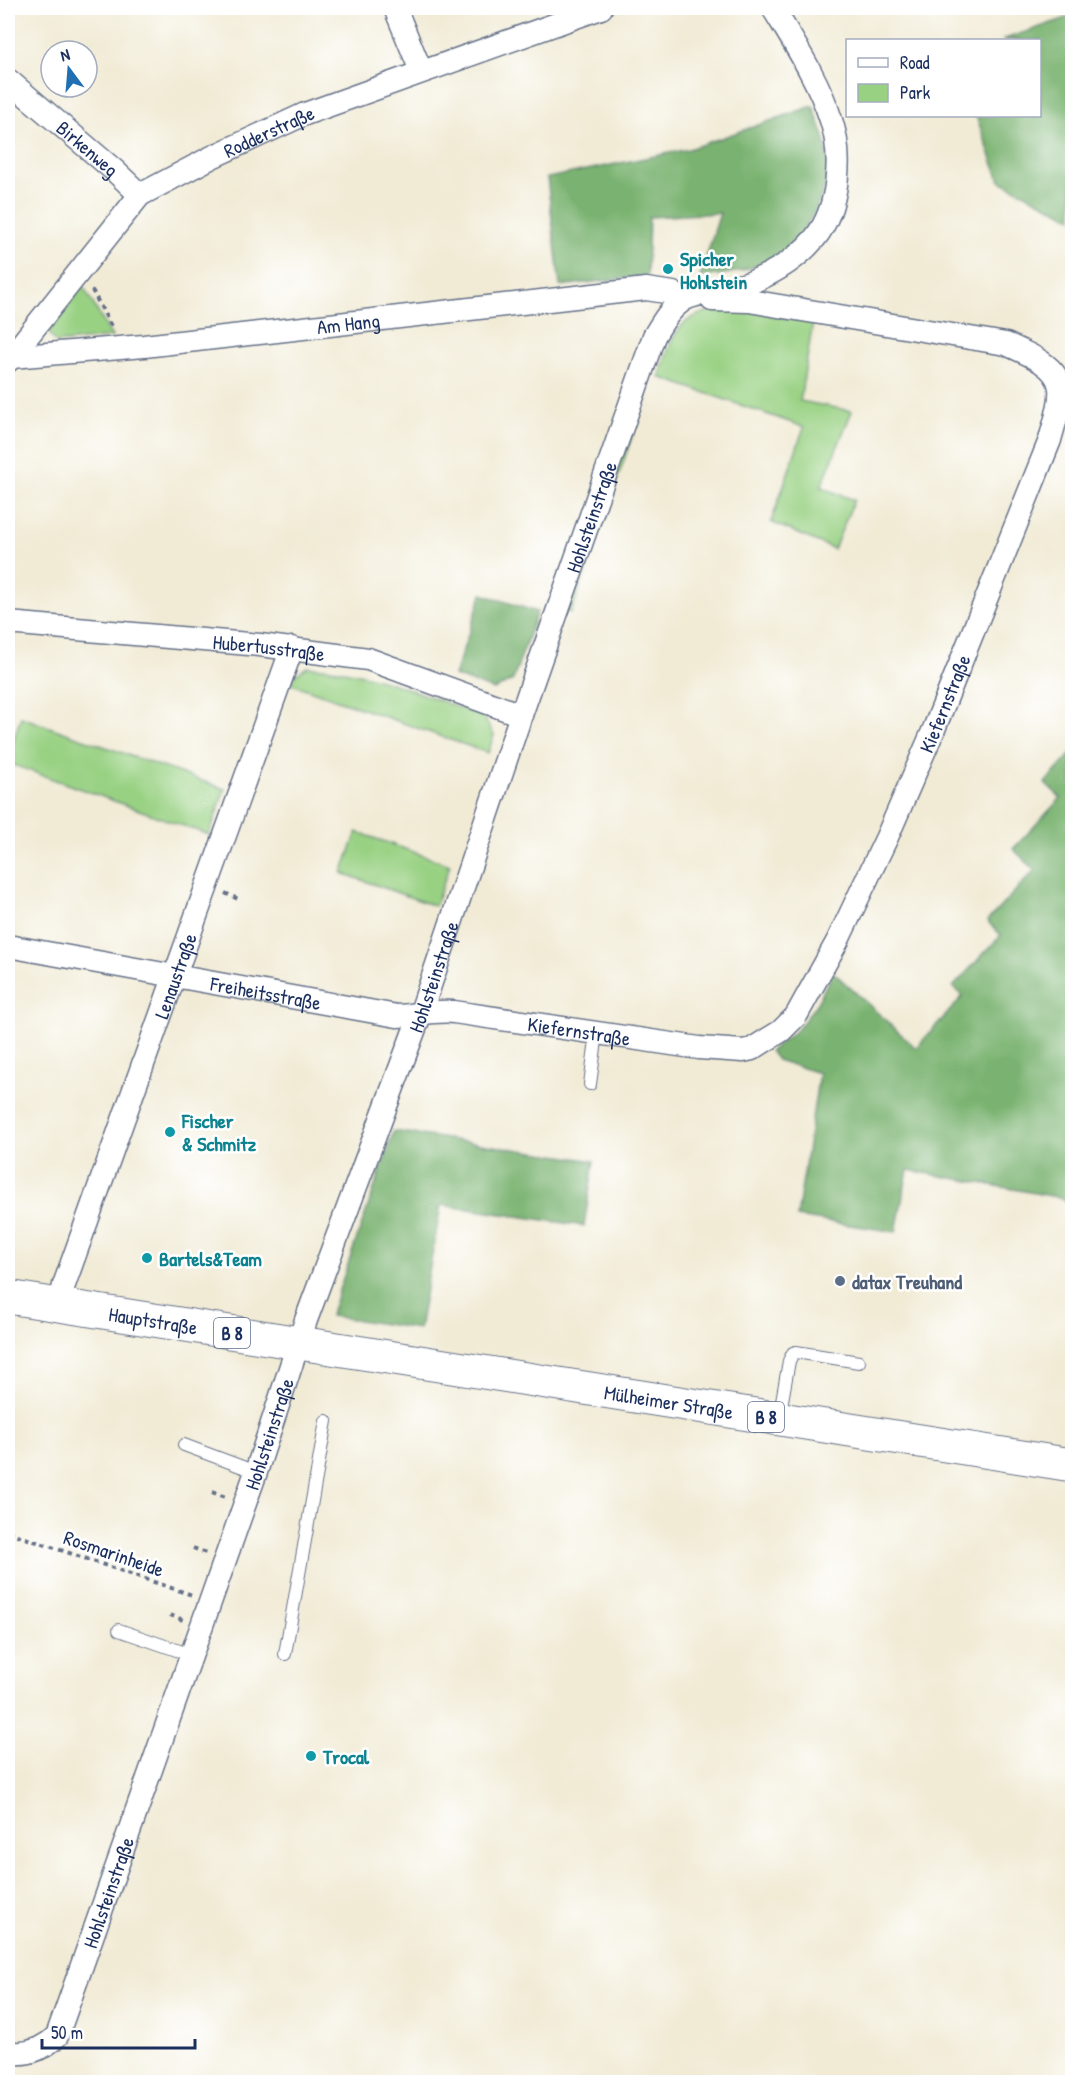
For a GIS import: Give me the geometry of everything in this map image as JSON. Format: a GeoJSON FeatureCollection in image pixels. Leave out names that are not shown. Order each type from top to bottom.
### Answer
{"type":"FeatureCollection","features":[{"type":"Feature","properties":{"kind":"main road","name":"Hauptstraße"},"geometry":{"type":"LineString","coordinates":[[8,1297],[299,1344]]}},
{"type":"Feature","properties":{"kind":"main road","name":"Mülheimer Straße"},"geometry":{"type":"LineString","coordinates":[[299,1344],[1072,1465]]}},
{"type":"Feature","properties":{"kind":"street"},"geometry":{"type":"LineString","coordinates":[[395,8],[421,71]]}},
{"type":"Feature","properties":{"kind":"street","name":"Rodderstraße"},"geometry":{"type":"LineString","coordinates":[[9,359],[140,195],[212,157],[304,114],[602,8]]}},
{"type":"Feature","properties":{"kind":"street"},"geometry":{"type":"LineString","coordinates":[[683,300],[750,282],[777,270],[795,258],[816,237],[828,213],[837,183],[837,149],[832,122],[823,98],[773,8]]}},
{"type":"Feature","properties":{"kind":"street","name":"Birkenweg"},"geometry":{"type":"LineString","coordinates":[[8,81],[99,156],[140,195]]}},
{"type":"Feature","properties":{"kind":"street","name":"Am Hang"},"geometry":{"type":"LineString","coordinates":[[9,359],[646,289],[673,293],[683,300]]}},
{"type":"Feature","properties":{"kind":"street","name":"Hohlsteinstraße"},"geometry":{"type":"LineString","coordinates":[[8,2052],[22,2053],[40,2049],[57,2036],[256,1473],[306,1320],[420,1015],[521,715],[654,336],[666,316],[683,300]]}},
{"type":"Feature","properties":{"kind":"street","name":"Kiefernstraße"},"geometry":{"type":"LineString","coordinates":[[420,1015],[437,1011],[454,1012],[699,1048],[743,1051],[781,1031],[796,1016],[837,942],[887,837],[1050,440],[1058,411],[1060,387],[1057,378],[1044,364],[1030,354],[1006,344],[749,301],[683,300]]}},
{"type":"Feature","properties":{"kind":"street","name":"Hubertusstraße"},"geometry":{"type":"LineString","coordinates":[[8,623],[291,648],[368,659],[521,715]]}},
{"type":"Feature","properties":{"kind":"street","name":"Lenaustraße"},"geometry":{"type":"LineString","coordinates":[[60,1304],[64,1285],[291,648]]}},
{"type":"Feature","properties":{"kind":"street","name":"Freiheitsstraße"},"geometry":{"type":"LineString","coordinates":[[8,946],[397,1016],[420,1015]]}},
{"type":"Feature","properties":{"kind":"lane"},"geometry":{"type":"LineString","coordinates":[[590,1084],[597,1033]]}},
{"type":"Feature","properties":{"kind":"lane"},"geometry":{"type":"LineString","coordinates":[[779,1419],[789,1361],[793,1353],[859,1362]]}},
{"type":"Feature","properties":{"kind":"lane"},"geometry":{"type":"LineString","coordinates":[[285,1654],[326,1420]]}},
{"type":"Feature","properties":{"kind":"lane"},"geometry":{"type":"LineString","coordinates":[[184,1445],[256,1473]]}},
{"type":"Feature","properties":{"kind":"lane"},"geometry":{"type":"LineString","coordinates":[[119,1630],[191,1655]]}},
{"type":"Feature","properties":{"kind":"path"},"geometry":{"type":"LineString","coordinates":[[87,281],[123,347]]}},
{"type":"Feature","properties":{"kind":"path","name":"Rosmarinheide"},"geometry":{"type":"LineString","coordinates":[[8,1532],[210,1601]]}},
{"type":"Feature","properties":{"kind":"green space"},"geometry":{"type":"Polygon","coordinates":[[[1072,16],[1072,218],[1000,181],[976,117],[1041,117],[1041,39],[1005,39],[1072,16]]]}},
{"type":"Feature","properties":{"kind":"green space"},"geometry":{"type":"Polygon","coordinates":[[[813,106],[825,141],[826,176],[816,210],[795,239],[782,251],[751,268],[700,277],[720,213],[649,217],[647,276],[560,286],[547,178],[689,149],[813,106]]]}},
{"type":"Feature","properties":{"kind":"green space"},"geometry":{"type":"Polygon","coordinates":[[[83,286],[112,337],[56,343],[50,335],[50,329],[83,286]]]}},
{"type":"Feature","properties":{"kind":"green space"},"geometry":{"type":"Polygon","coordinates":[[[728,307],[813,322],[800,401],[852,411],[821,487],[854,500],[834,549],[771,522],[804,427],[659,377],[669,348],[680,328],[697,315],[728,307]]]}},
{"type":"Feature","properties":{"kind":"green space"},"geometry":{"type":"Polygon","coordinates":[[[639,392],[646,396],[571,613],[564,611],[639,392]]]}},
{"type":"Feature","properties":{"kind":"green space"},"geometry":{"type":"Polygon","coordinates":[[[482,594],[537,612],[513,680],[494,690],[454,676],[482,594]]]}},
{"type":"Feature","properties":{"kind":"green space"},"geometry":{"type":"Polygon","coordinates":[[[307,667],[352,672],[374,678],[484,717],[494,735],[488,753],[292,684],[294,676],[307,667]]]}},
{"type":"Feature","properties":{"kind":"green space"},"geometry":{"type":"Polygon","coordinates":[[[21,717],[225,789],[209,835],[8,763],[8,755],[21,717]]]}},
{"type":"Feature","properties":{"kind":"green space"},"geometry":{"type":"Polygon","coordinates":[[[1072,753],[1072,1208],[1062,1198],[908,1170],[896,1232],[797,1217],[819,1073],[777,1060],[770,1051],[798,1029],[817,1003],[833,972],[916,1048],[963,996],[953,987],[1001,935],[987,921],[1035,870],[1013,849],[1061,798],[1045,783],[1072,753]]]}},
{"type":"Feature","properties":{"kind":"green space"},"geometry":{"type":"Polygon","coordinates":[[[357,832],[450,865],[435,906],[342,873],[357,832]]]}},
{"type":"Feature","properties":{"kind":"green space"},"geometry":{"type":"Polygon","coordinates":[[[394,1131],[594,1161],[584,1226],[441,1205],[419,1329],[330,1316],[394,1131]]]}},
{"type":"Feature","properties":{"kind":"place","name":"Spicher Hohlstein"},"geometry":{"type":"Point","coordinates":[668,269]}},
{"type":"Feature","properties":{"kind":"place","name":"Fischer & Schmitz"},"geometry":{"type":"Point","coordinates":[170,1132]}},
{"type":"Feature","properties":{"kind":"place","name":"Bartels&Team"},"geometry":{"type":"Point","coordinates":[147,1258]}},
{"type":"Feature","properties":{"kind":"place","name":"datax Treuhand"},"geometry":{"type":"Point","coordinates":[840,1281]}},
{"type":"Feature","properties":{"kind":"place","name":"Trocal"},"geometry":{"type":"Point","coordinates":[311,1756]}}]}
